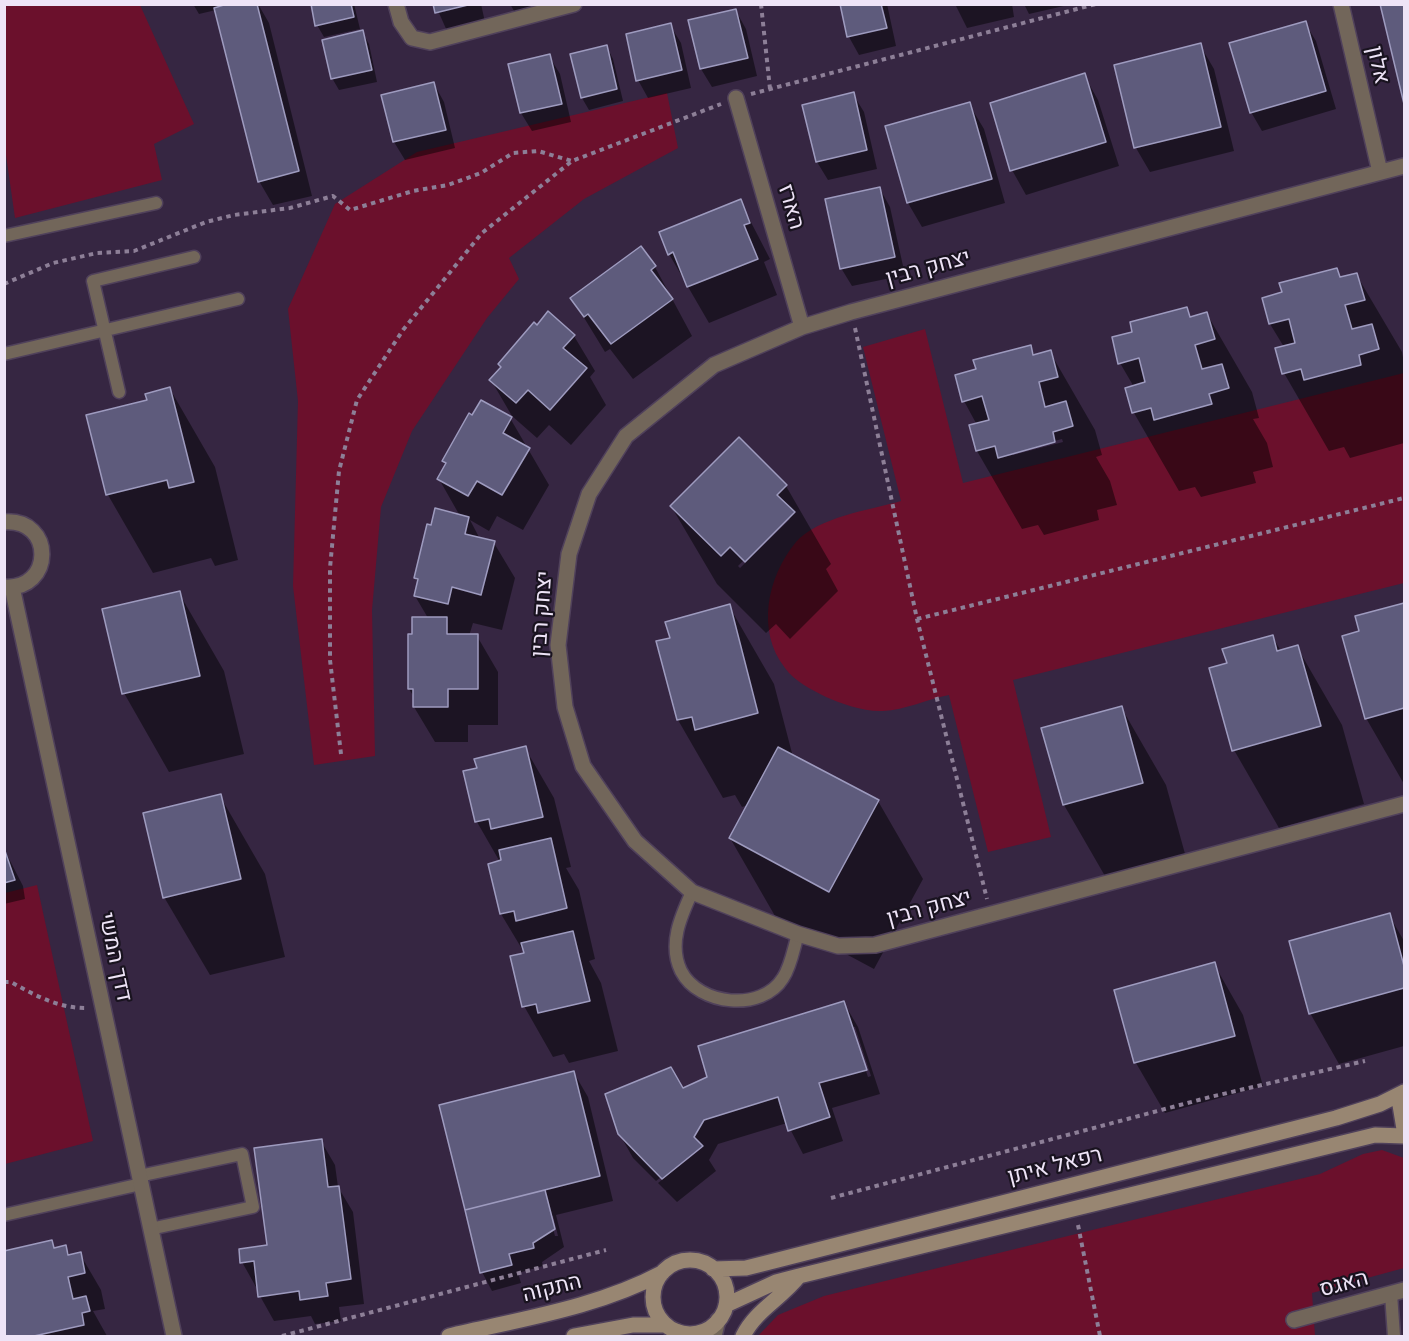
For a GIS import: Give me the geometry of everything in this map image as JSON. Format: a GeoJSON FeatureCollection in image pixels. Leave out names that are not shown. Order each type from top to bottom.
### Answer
{"type":"FeatureCollection","features":[{"type":"Feature","properties":{"kind":"street"},"geometry":{"type":"LineString","coordinates":[[396,4],[401,22],[412,38],[430,42],[574,4]]}},
{"type":"Feature","properties":{"kind":"street","name":"אלון"},"geometry":{"type":"LineString","coordinates":[[1341,4],[1380,172]]}},
{"type":"Feature","properties":{"kind":"street","name":"הארז"},"geometry":{"type":"LineString","coordinates":[[736,98],[802,327]]}},
{"type":"Feature","properties":{"kind":"street","name":"יצחק רבין"},"geometry":{"type":"LineString","coordinates":[[1404,166],[851,312],[802,327],[714,365],[626,436],[589,494],[569,554],[558,645],[565,707],[583,766],[634,841],[692,891],[798,934],[838,946],[875,945],[1404,804]]}},
{"type":"Feature","properties":{"kind":"street"},"geometry":{"type":"LineString","coordinates":[[4,522],[18,523],[31,529],[38,537],[43,552],[42,562],[35,576],[27,582],[8,587]]}},
{"type":"Feature","properties":{"kind":"street","name":"דדך המשי"},"geometry":{"type":"LineString","coordinates":[[8,587],[174,1336]]}},
{"type":"Feature","properties":{"kind":"street"},"geometry":{"type":"LineString","coordinates":[[1404,1092],[1400,1105],[1404,1129]]}},
{"type":"Feature","properties":{"kind":"street","name":"רפאל איתן"},"geometry":{"type":"LineString","coordinates":[[714,1269],[746,1268],[1325,1121],[1360,1111],[1404,1092]]}},
{"type":"Feature","properties":{"kind":"street"},"geometry":{"type":"LineString","coordinates":[[726,1305],[776,1282],[800,1276],[1375,1135],[1404,1136]]}},
{"type":"Feature","properties":{"kind":"street"},"geometry":{"type":"LineString","coordinates":[[674,1331],[656,1311],[653,1300],[654,1288],[662,1273],[670,1266],[687,1260],[698,1261],[714,1269],[726,1288],[726,1305],[718,1320],[714,1336]]}},
{"type":"Feature","properties":{"kind":"street","name":"התקוה"},"geometry":{"type":"LineString","coordinates":[[448,1336],[597,1301],[627,1292],[662,1273]]}},
{"type":"Feature","properties":{"kind":"street"},"geometry":{"type":"LineString","coordinates":[[743,1336],[764,1307],[785,1294],[800,1276]]}},
{"type":"Feature","properties":{"kind":"street","name":"האגס"},"geometry":{"type":"LineString","coordinates":[[1294,1320],[1398,1292]]}},
{"type":"Feature","properties":{"kind":"street"},"geometry":{"type":"LineString","coordinates":[[574,1336],[633,1325],[699,1332],[718,1320]]}},
{"type":"Feature","properties":{"kind":"lane"},"geometry":{"type":"LineString","coordinates":[[4,236],[156,203]]}},
{"type":"Feature","properties":{"kind":"lane"},"geometry":{"type":"LineString","coordinates":[[119,392],[93,281],[194,257]]}},
{"type":"Feature","properties":{"kind":"lane"},"geometry":{"type":"LineString","coordinates":[[4,354],[238,299]]}},
{"type":"Feature","properties":{"kind":"lane"},"geometry":{"type":"LineString","coordinates":[[692,891],[677,927],[676,950],[681,971],[696,988],[716,998],[741,1001],[765,994],[783,978],[798,934]]}},
{"type":"Feature","properties":{"kind":"lane"},"geometry":{"type":"LineString","coordinates":[[4,1215],[242,1154],[253,1207],[150,1229]]}},
{"type":"Feature","properties":{"kind":"lane"},"geometry":{"type":"LineString","coordinates":[[1394,1336],[1398,1292]]}},
{"type":"Feature","properties":{"kind":"path"},"geometry":{"type":"LineString","coordinates":[[761,4],[770,89]]}},
{"type":"Feature","properties":{"kind":"path"},"geometry":{"type":"LineString","coordinates":[[341,754],[330,660],[330,568],[339,471],[357,400],[403,330],[482,233],[572,161],[736,98],[1096,4]]}},
{"type":"Feature","properties":{"kind":"path"},"geometry":{"type":"LineString","coordinates":[[4,284],[52,263],[97,254],[141,249],[186,230],[234,215],[290,208],[333,196],[350,210],[375,204],[413,191],[448,185],[470,177],[513,153],[538,151],[572,161]]}},
{"type":"Feature","properties":{"kind":"path"},"geometry":{"type":"LineString","coordinates":[[851,312],[917,619],[991,914]]}},
{"type":"Feature","properties":{"kind":"path"},"geometry":{"type":"LineString","coordinates":[[917,619],[1404,498]]}},
{"type":"Feature","properties":{"kind":"path"},"geometry":{"type":"LineString","coordinates":[[4,982],[11,982],[51,1002],[72,1008],[103,1008]]}},
{"type":"Feature","properties":{"kind":"path"},"geometry":{"type":"LineString","coordinates":[[831,1198],[1210,1097],[1365,1060]]}},
{"type":"Feature","properties":{"kind":"path"},"geometry":{"type":"LineString","coordinates":[[1075,1210],[1100,1336]]}},
{"type":"Feature","properties":{"kind":"path"},"geometry":{"type":"LineString","coordinates":[[282,1336],[606,1250]]}},
{"type":"Feature","properties":{"kind":"shaded area"},"geometry":{"type":"Polygon","coordinates":[[[4,5],[140,5],[194,124],[154,144],[162,180],[15,218],[5,148],[4,5]]]}},
{"type":"Feature","properties":{"kind":"shaded area"},"geometry":{"type":"Polygon","coordinates":[[[667,93],[678,148],[584,199],[509,258],[519,279],[487,318],[412,431],[381,507],[372,610],[375,756],[314,765],[293,586],[298,401],[288,309],[335,204],[417,152],[667,93]]]}},
{"type":"Feature","properties":{"kind":"shaded area"},"geometry":{"type":"Polygon","coordinates":[[[925,329],[963,483],[1404,373],[1404,583],[1013,680],[1051,837],[988,852],[949,695],[900,709],[883,711],[846,705],[832,700],[793,677],[776,653],[770,638],[768,621],[772,587],[786,556],[796,542],[817,526],[831,520],[901,501],[863,347],[925,329]]]}},
{"type":"Feature","properties":{"kind":"shaded area"},"geometry":{"type":"Polygon","coordinates":[[[37,885],[93,1141],[5,1164],[5,893],[37,885]]]}},
{"type":"Feature","properties":{"kind":"shaded area"},"geometry":{"type":"Polygon","coordinates":[[[1382,1150],[1404,1158],[1404,1268],[1312,1293],[1315,1336],[758,1336],[778,1315],[824,1296],[1320,1174],[1363,1154],[1382,1150]]]}},
{"type":"Feature","properties":{"kind":"building"},"geometry":{"type":"Polygon","coordinates":[[[227,4],[257,4],[299,171],[258,182],[214,8],[227,4]]]}},
{"type":"Feature","properties":{"kind":"building"},"geometry":{"type":"Polygon","coordinates":[[[311,4],[351,4],[354,17],[315,26],[311,4]]]}},
{"type":"Feature","properties":{"kind":"building"},"geometry":{"type":"Polygon","coordinates":[[[433,4],[472,4],[435,13],[433,4]]]}},
{"type":"Feature","properties":{"kind":"building"},"geometry":{"type":"Polygon","coordinates":[[[840,4],[881,4],[887,28],[847,37],[840,4]]]}},
{"type":"Feature","properties":{"kind":"building"},"geometry":{"type":"Polygon","coordinates":[[[1380,4],[1404,4],[1404,104],[1380,4]]]}},
{"type":"Feature","properties":{"kind":"building"},"geometry":{"type":"Polygon","coordinates":[[[736,9],[748,58],[700,69],[688,20],[736,9]]]}},
{"type":"Feature","properties":{"kind":"building"},"geometry":{"type":"Polygon","coordinates":[[[1306,21],[1326,91],[1250,113],[1229,43],[1306,21]]]}},
{"type":"Feature","properties":{"kind":"building"},"geometry":{"type":"Polygon","coordinates":[[[671,23],[682,70],[636,81],[626,34],[671,23]]]}},
{"type":"Feature","properties":{"kind":"building"},"geometry":{"type":"Polygon","coordinates":[[[363,30],[372,70],[331,79],[322,40],[363,30]]]}},
{"type":"Feature","properties":{"kind":"building"},"geometry":{"type":"Polygon","coordinates":[[[1201,43],[1221,127],[1134,148],[1114,65],[1201,43]]]}},
{"type":"Feature","properties":{"kind":"building"},"geometry":{"type":"Polygon","coordinates":[[[607,45],[617,89],[581,98],[570,54],[607,45]]]}},
{"type":"Feature","properties":{"kind":"building"},"geometry":{"type":"Polygon","coordinates":[[[550,54],[562,104],[520,113],[508,64],[550,54]]]}},
{"type":"Feature","properties":{"kind":"building"},"geometry":{"type":"Polygon","coordinates":[[[1085,73],[1106,142],[1010,171],[990,103],[1085,73]]]}},
{"type":"Feature","properties":{"kind":"building"},"geometry":{"type":"Polygon","coordinates":[[[434,82],[446,130],[393,142],[381,95],[434,82]]]}},
{"type":"Feature","properties":{"kind":"building"},"geometry":{"type":"Polygon","coordinates":[[[854,92],[867,150],[816,162],[802,105],[854,92]]]}},
{"type":"Feature","properties":{"kind":"building"},"geometry":{"type":"Polygon","coordinates":[[[970,102],[992,179],[907,203],[885,126],[970,102]]]}},
{"type":"Feature","properties":{"kind":"building"},"geometry":{"type":"Polygon","coordinates":[[[880,187],[895,257],[840,269],[825,199],[880,187]]]}},
{"type":"Feature","properties":{"kind":"building"},"geometry":{"type":"Polygon","coordinates":[[[741,199],[750,223],[744,225],[758,259],[687,287],[673,252],[668,255],[659,232],[741,199]]]}},
{"type":"Feature","properties":{"kind":"building"},"geometry":{"type":"Polygon","coordinates":[[[641,246],[656,266],[651,270],[673,299],[611,344],[588,314],[584,317],[570,298],[641,246]]]}},
{"type":"Feature","properties":{"kind":"building"},"geometry":{"type":"Polygon","coordinates":[[[1337,268],[1340,277],[1357,273],[1365,300],[1345,305],[1352,329],[1372,324],[1379,349],[1359,355],[1361,365],[1304,380],[1301,369],[1282,374],[1275,348],[1295,343],[1289,319],[1269,324],[1262,298],[1282,292],[1279,283],[1337,268]]]}},
{"type":"Feature","properties":{"kind":"building"},"geometry":{"type":"Polygon","coordinates":[[[1187,307],[1190,317],[1207,312],[1215,339],[1195,345],[1202,369],[1222,364],[1229,388],[1209,394],[1212,404],[1154,420],[1151,408],[1132,413],[1125,388],[1145,382],[1139,358],[1118,364],[1112,337],[1132,332],[1130,322],[1187,307]]]}},
{"type":"Feature","properties":{"kind":"building"},"geometry":{"type":"Polygon","coordinates":[[[548,311],[575,335],[563,348],[587,368],[550,410],[528,390],[516,403],[489,380],[501,367],[498,364],[534,322],[537,325],[548,311]]]}},
{"type":"Feature","properties":{"kind":"building"},"geometry":{"type":"Polygon","coordinates":[[[1031,345],[1033,355],[1051,350],[1058,377],[1039,382],[1045,407],[1066,401],[1073,426],[1053,432],[1055,442],[998,458],[995,446],[976,451],[969,425],[989,420],[982,396],[962,402],[955,375],[976,369],[973,360],[1031,345]]]}},
{"type":"Feature","properties":{"kind":"building"},"geometry":{"type":"Polygon","coordinates":[[[170,387],[194,482],[169,488],[167,480],[106,495],[86,415],[147,400],[145,394],[170,387]]]}},
{"type":"Feature","properties":{"kind":"building"},"geometry":{"type":"Polygon","coordinates":[[[481,400],[512,417],[503,433],[530,448],[502,495],[477,481],[468,496],[437,479],[446,463],[442,461],[469,413],[472,415],[481,400]]]}},
{"type":"Feature","properties":{"kind":"building"},"geometry":{"type":"Polygon","coordinates":[[[739,437],[787,485],[777,495],[795,512],[745,562],[730,547],[721,556],[670,506],[739,437]]]}},
{"type":"Feature","properties":{"kind":"building"},"geometry":{"type":"Polygon","coordinates":[[[435,508],[469,517],[465,534],[495,541],[481,595],[452,587],[448,604],[414,596],[418,579],[414,578],[427,524],[431,525],[435,508]]]}},
{"type":"Feature","properties":{"kind":"building"},"geometry":{"type":"Polygon","coordinates":[[[180,591],[200,676],[122,694],[102,609],[180,591]]]}},
{"type":"Feature","properties":{"kind":"building"},"geometry":{"type":"Polygon","coordinates":[[[1404,603],[1404,708],[1365,719],[1342,636],[1359,631],[1355,616],[1404,603]]]}},
{"type":"Feature","properties":{"kind":"building"},"geometry":{"type":"Polygon","coordinates":[[[730,604],[758,713],[695,730],[692,717],[677,720],[656,641],[670,638],[665,622],[730,604]]]}},
{"type":"Feature","properties":{"kind":"building"},"geometry":{"type":"Polygon","coordinates":[[[412,617],[447,617],[447,634],[478,634],[478,689],[448,689],[448,707],[413,707],[413,689],[408,689],[408,634],[412,634],[412,617]]]}},
{"type":"Feature","properties":{"kind":"building"},"geometry":{"type":"Polygon","coordinates":[[[1273,635],[1277,651],[1298,645],[1321,726],[1232,751],[1209,668],[1227,663],[1222,649],[1273,635]]]}},
{"type":"Feature","properties":{"kind":"building"},"geometry":{"type":"Polygon","coordinates":[[[1122,706],[1143,783],[1063,805],[1041,728],[1122,706]]]}},
{"type":"Feature","properties":{"kind":"building"},"geometry":{"type":"Polygon","coordinates":[[[526,746],[543,817],[491,829],[489,819],[475,822],[463,771],[477,768],[474,759],[526,746]]]}},
{"type":"Feature","properties":{"kind":"building"},"geometry":{"type":"Polygon","coordinates":[[[778,747],[879,800],[829,892],[729,838],[778,747]]]}},
{"type":"Feature","properties":{"kind":"building"},"geometry":{"type":"Polygon","coordinates":[[[221,794],[241,879],[163,898],[143,813],[221,794]]]}},
{"type":"Feature","properties":{"kind":"building"},"geometry":{"type":"Polygon","coordinates":[[[551,838],[567,908],[516,921],[514,911],[500,914],[488,864],[501,860],[499,850],[551,838]]]}},
{"type":"Feature","properties":{"kind":"building"},"geometry":{"type":"Polygon","coordinates":[[[4,848],[15,880],[4,883],[4,848]]]}},
{"type":"Feature","properties":{"kind":"building"},"geometry":{"type":"Polygon","coordinates":[[[1390,913],[1404,966],[1404,988],[1309,1014],[1289,941],[1390,913]]]}},
{"type":"Feature","properties":{"kind":"building"},"geometry":{"type":"Polygon","coordinates":[[[573,931],[590,1001],[538,1013],[536,1004],[522,1007],[510,956],[524,953],[521,943],[573,931]]]}},
{"type":"Feature","properties":{"kind":"building"},"geometry":{"type":"Polygon","coordinates":[[[1215,962],[1235,1036],[1134,1063],[1114,990],[1215,962]]]}},
{"type":"Feature","properties":{"kind":"building"},"geometry":{"type":"Polygon","coordinates":[[[844,1001],[867,1070],[819,1083],[830,1117],[788,1131],[778,1097],[704,1120],[694,1137],[703,1146],[662,1179],[618,1134],[605,1094],[671,1067],[683,1088],[707,1077],[698,1046],[844,1001]]]}},
{"type":"Feature","properties":{"kind":"building"},"geometry":{"type":"Polygon","coordinates":[[[574,1071],[600,1176],[465,1210],[439,1105],[574,1071]]]}},
{"type":"Feature","properties":{"kind":"building"},"geometry":{"type":"Polygon","coordinates":[[[322,1139],[328,1187],[339,1186],[351,1279],[326,1283],[328,1296],[300,1300],[299,1291],[258,1297],[254,1261],[240,1263],[239,1249],[267,1245],[254,1148],[322,1139]]]}},
{"type":"Feature","properties":{"kind":"building"},"geometry":{"type":"Polygon","coordinates":[[[545,1190],[555,1229],[533,1243],[534,1248],[509,1254],[512,1265],[480,1273],[465,1210],[545,1190]]]}},
{"type":"Feature","properties":{"kind":"building"},"geometry":{"type":"Polygon","coordinates":[[[52,1240],[54,1248],[66,1245],[68,1255],[81,1252],[85,1273],[68,1277],[73,1299],[86,1296],[90,1311],[82,1313],[84,1325],[34,1336],[4,1336],[4,1251],[52,1240]]]}}]}
